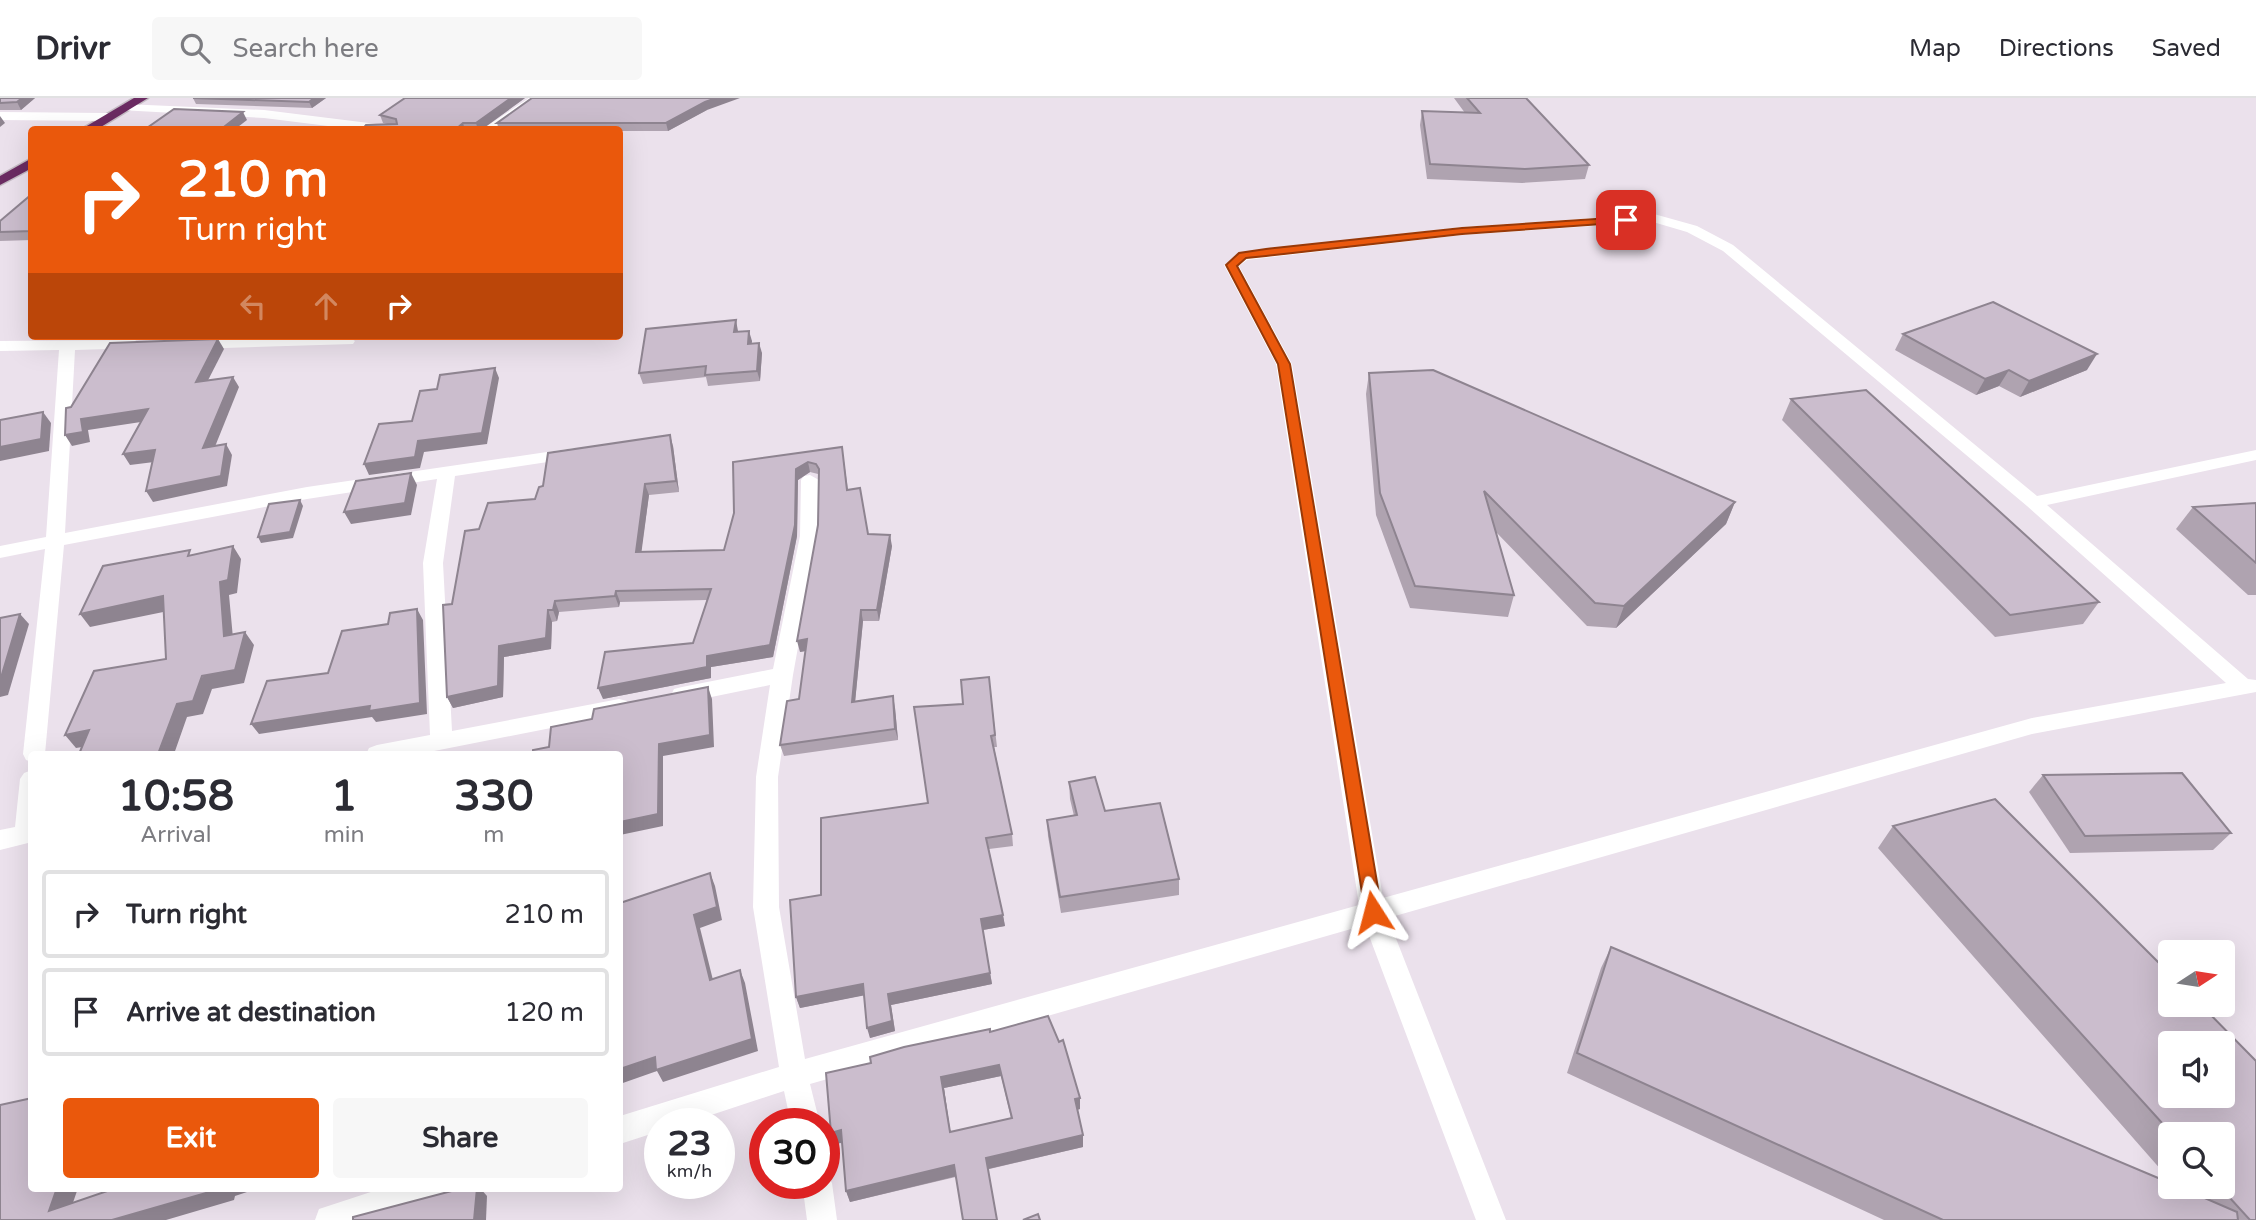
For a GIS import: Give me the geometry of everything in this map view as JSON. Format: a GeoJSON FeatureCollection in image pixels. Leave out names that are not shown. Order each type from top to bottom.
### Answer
{"type":"FeatureCollection","features":[{"type":"Feature","properties":{"kind":"highway"},"geometry":{"type":"LineString","coordinates":[[92,126],[142,98]]}},
{"type":"Feature","properties":{"kind":"highway"},"geometry":{"type":"LineString","coordinates":[[0,181],[28,164]]}},
{"type":"Feature","properties":{"kind":"street"},"geometry":{"type":"LineString","coordinates":[[493,126],[537,98]]}},
{"type":"Feature","properties":{"kind":"street"},"geometry":{"type":"LineString","coordinates":[[124,108],[264,114],[349,126]]}},
{"type":"Feature","properties":{"kind":"street"},"geometry":{"type":"LineString","coordinates":[[366,126],[387,112]]}},
{"type":"Feature","properties":{"kind":"street"},"geometry":{"type":"LineString","coordinates":[[0,116],[107,117]]}},
{"type":"Feature","properties":{"kind":"street"},"geometry":{"type":"LineString","coordinates":[[1491,1220],[1373,912],[1284,364],[1231,265],[1243,256],[1462,231],[1654,218],[1692,229],[1728,248],[2250,686]]}},
{"type":"Feature","properties":{"kind":"street"},"geometry":{"type":"LineString","coordinates":[[174,344],[347,341]]}},
{"type":"Feature","properties":{"kind":"street"},"geometry":{"type":"LineString","coordinates":[[0,346],[147,344]]}},
{"type":"Feature","properties":{"kind":"street"},"geometry":{"type":"LineString","coordinates":[[34,751],[55,541],[67,346]]}},
{"type":"Feature","properties":{"kind":"street"},"geometry":{"type":"LineString","coordinates":[[0,552],[268,499],[593,450]]}},
{"type":"Feature","properties":{"kind":"street"},"geometry":{"type":"LineString","coordinates":[[2033,502],[2256,454]]}},
{"type":"Feature","properties":{"kind":"street"},"geometry":{"type":"LineString","coordinates":[[441,742],[433,563],[447,472]]}},
{"type":"Feature","properties":{"kind":"street"},"geometry":{"type":"LineString","coordinates":[[802,1108],[794,1075],[766,906],[767,777],[782,675],[809,536],[810,480]]}},
{"type":"Feature","properties":{"kind":"street"},"geometry":{"type":"LineString","coordinates":[[393,751],[782,675]]}},
{"type":"Feature","properties":{"kind":"street"},"geometry":{"type":"LineString","coordinates":[[623,1129],[794,1075],[2032,726],[2250,686]]}},
{"type":"Feature","properties":{"kind":"street"},"geometry":{"type":"LineString","coordinates":[[0,840],[28,833]]}},
{"type":"Feature","properties":{"kind":"street"},"geometry":{"type":"LineString","coordinates":[[330,1220],[418,1192]]}},
{"type":"Feature","properties":{"kind":"street"},"geometry":{"type":"LineString","coordinates":[[819,1199],[822,1220]]}},
{"type":"Feature","properties":{"kind":"building"},"geometry":{"type":"Polygon","coordinates":[[[0,98],[22,98],[17,102],[0,103],[0,98]]]}},
{"type":"Feature","properties":{"kind":"building"},"geometry":{"type":"Polygon","coordinates":[[[193,98],[314,98],[309,102],[193,98]]]}},
{"type":"Feature","properties":{"kind":"building"},"geometry":{"type":"Polygon","coordinates":[[[405,98],[511,98],[476,123],[463,123],[460,126],[365,126],[397,124],[396,119],[380,115],[405,98]]]}},
{"type":"Feature","properties":{"kind":"building"},"geometry":{"type":"Polygon","coordinates":[[[532,98],[716,98],[666,123],[497,123],[532,98]]]}},
{"type":"Feature","properties":{"kind":"building"},"geometry":{"type":"Polygon","coordinates":[[[1467,98],[1526,98],[1589,165],[1525,169],[1430,164],[1422,111],[1480,113],[1467,98]]]}},
{"type":"Feature","properties":{"kind":"building"},"geometry":{"type":"Polygon","coordinates":[[[174,109],[243,112],[225,126],[150,126],[174,109]]]}},
{"type":"Feature","properties":{"kind":"building"},"geometry":{"type":"Polygon","coordinates":[[[28,197],[28,231],[0,232],[0,221],[28,197]]]}},
{"type":"Feature","properties":{"kind":"building"},"geometry":{"type":"Polygon","coordinates":[[[1993,302],[2097,354],[2029,381],[2009,370],[1985,379],[1903,334],[1993,302]]]}},
{"type":"Feature","properties":{"kind":"building"},"geometry":{"type":"Polygon","coordinates":[[[736,320],[734,332],[749,331],[748,344],[759,343],[757,371],[705,375],[706,366],[639,373],[646,329],[736,320]]]}},
{"type":"Feature","properties":{"kind":"building"},"geometry":{"type":"Polygon","coordinates":[[[217,340],[196,382],[233,377],[203,448],[226,444],[221,476],[146,491],[155,450],[123,454],[148,409],[81,419],[83,432],[65,435],[66,408],[71,407],[110,343],[217,340]]]}},
{"type":"Feature","properties":{"kind":"building"},"geometry":{"type":"Polygon","coordinates":[[[495,368],[482,433],[418,441],[415,457],[364,464],[379,424],[412,421],[420,391],[437,389],[440,375],[495,368]]]}},
{"type":"Feature","properties":{"kind":"building"},"geometry":{"type":"Polygon","coordinates":[[[1433,370],[1735,502],[1624,606],[1595,603],[1484,491],[1514,595],[1415,586],[1380,493],[1369,373],[1433,370]]]}},
{"type":"Feature","properties":{"kind":"building"},"geometry":{"type":"Polygon","coordinates":[[[1866,390],[2099,602],[2010,615],[1791,399],[1866,390]]]}},
{"type":"Feature","properties":{"kind":"building"},"geometry":{"type":"Polygon","coordinates":[[[43,412],[41,439],[0,447],[0,420],[43,412]]]}},
{"type":"Feature","properties":{"kind":"building"},"geometry":{"type":"Polygon","coordinates":[[[670,435],[676,481],[645,484],[636,552],[724,550],[734,513],[733,462],[842,447],[847,490],[860,488],[868,534],[890,535],[877,610],[861,610],[852,702],[893,696],[895,729],[780,745],[787,701],[799,699],[807,639],[797,641],[818,525],[819,469],[816,464],[808,462],[796,469],[795,525],[770,645],[707,656],[707,667],[598,688],[605,652],[693,643],[711,589],[616,591],[615,596],[555,601],[553,610],[548,610],[546,638],[499,646],[498,686],[447,697],[443,605],[452,604],[465,531],[479,529],[488,503],[535,499],[539,487],[543,486],[548,453],[670,435]]]}},
{"type":"Feature","properties":{"kind":"building"},"geometry":{"type":"Polygon","coordinates":[[[411,473],[405,503],[344,512],[356,481],[411,473]]]}},
{"type":"Feature","properties":{"kind":"building"},"geometry":{"type":"Polygon","coordinates":[[[300,500],[290,532],[258,537],[269,504],[300,500]]]}},
{"type":"Feature","properties":{"kind":"building"},"geometry":{"type":"Polygon","coordinates":[[[2256,503],[2256,563],[2193,507],[2256,503]]]}},
{"type":"Feature","properties":{"kind":"building"},"geometry":{"type":"Polygon","coordinates":[[[233,546],[228,580],[220,582],[224,636],[245,632],[235,670],[202,676],[193,701],[177,704],[159,751],[80,751],[89,730],[65,735],[94,671],[166,659],[163,596],[80,614],[103,566],[190,550],[188,556],[233,546]]]}},
{"type":"Feature","properties":{"kind":"building"},"geometry":{"type":"Polygon","coordinates":[[[417,609],[420,703],[369,711],[370,706],[251,724],[267,681],[328,673],[342,631],[388,624],[390,613],[417,609]]]}},
{"type":"Feature","properties":{"kind":"building"},"geometry":{"type":"Polygon","coordinates":[[[20,614],[0,681],[0,618],[20,614]]]}},
{"type":"Feature","properties":{"kind":"building"},"geometry":{"type":"Polygon","coordinates":[[[989,677],[995,735],[991,736],[1012,834],[986,838],[1003,915],[981,919],[990,973],[888,994],[892,1021],[867,1028],[863,984],[796,997],[790,900],[821,895],[821,818],[928,803],[914,707],[963,704],[961,680],[989,677]]]}},
{"type":"Feature","properties":{"kind":"building"},"geometry":{"type":"Polygon","coordinates":[[[708,687],[710,735],[659,744],[658,814],[623,821],[623,751],[533,751],[549,747],[551,727],[592,719],[594,709],[708,687]]]}},
{"type":"Feature","properties":{"kind":"building"},"geometry":{"type":"Polygon","coordinates":[[[2182,773],[2231,833],[2085,836],[2043,775],[2182,773]]]}},
{"type":"Feature","properties":{"kind":"building"},"geometry":{"type":"Polygon","coordinates":[[[1095,777],[1105,811],[1160,803],[1179,879],[1060,897],[1047,820],[1077,815],[1069,782],[1095,777]]]}},
{"type":"Feature","properties":{"kind":"building"},"geometry":{"type":"Polygon","coordinates":[[[1995,799],[2158,962],[2158,1017],[2213,1017],[2227,1031],[2158,1031],[2158,1108],[2235,1108],[2235,1040],[2256,1061],[2256,1220],[2250,1220],[2231,1199],[2235,1199],[2235,1122],[2161,1122],[1893,826],[1995,799]]]}},
{"type":"Feature","properties":{"kind":"building"},"geometry":{"type":"Polygon","coordinates":[[[710,873],[717,907],[694,915],[710,980],[740,970],[752,1039],[656,1070],[655,1057],[623,1068],[623,902],[710,873]]]}},
{"type":"Feature","properties":{"kind":"building"},"geometry":{"type":"Polygon","coordinates":[[[1611,947],[2158,1178],[2158,1199],[2207,1199],[2237,1212],[2238,1220],[1943,1220],[1577,1053],[1611,947]]]}},
{"type":"Feature","properties":{"kind":"building"},"geometry":{"type":"Polygon","coordinates":[[[1048,1016],[1059,1042],[1063,1040],[1080,1098],[1075,1099],[1083,1135],[986,1158],[997,1220],[963,1220],[954,1165],[846,1191],[840,1108],[829,1108],[826,1073],[871,1063],[870,1057],[904,1047],[990,1029],[990,1032],[1048,1016]],[[999,1065],[941,1077],[950,1132],[1012,1118],[999,1065]]]}},
{"type":"Feature","properties":{"kind":"building"},"geometry":{"type":"Polygon","coordinates":[[[28,1099],[28,1192],[56,1192],[49,1211],[104,1192],[210,1192],[112,1220],[0,1220],[0,1105],[28,1099]]]}},
{"type":"Feature","properties":{"kind":"building"},"geometry":{"type":"Polygon","coordinates":[[[448,1192],[477,1192],[474,1220],[353,1220],[353,1217],[448,1192]]]}},
{"type":"Feature","properties":{"kind":"building"},"geometry":{"type":"Polygon","coordinates":[[[1038,1214],[1040,1220],[1023,1220],[1038,1214]]]}},
{"type":"Feature","properties":{"kind":"route"},"geometry":{"type":"LineString","coordinates":[[1373,912],[1284,364],[1231,265],[1243,256],[1266,253],[1462,231],[1626,220]]}}]}
